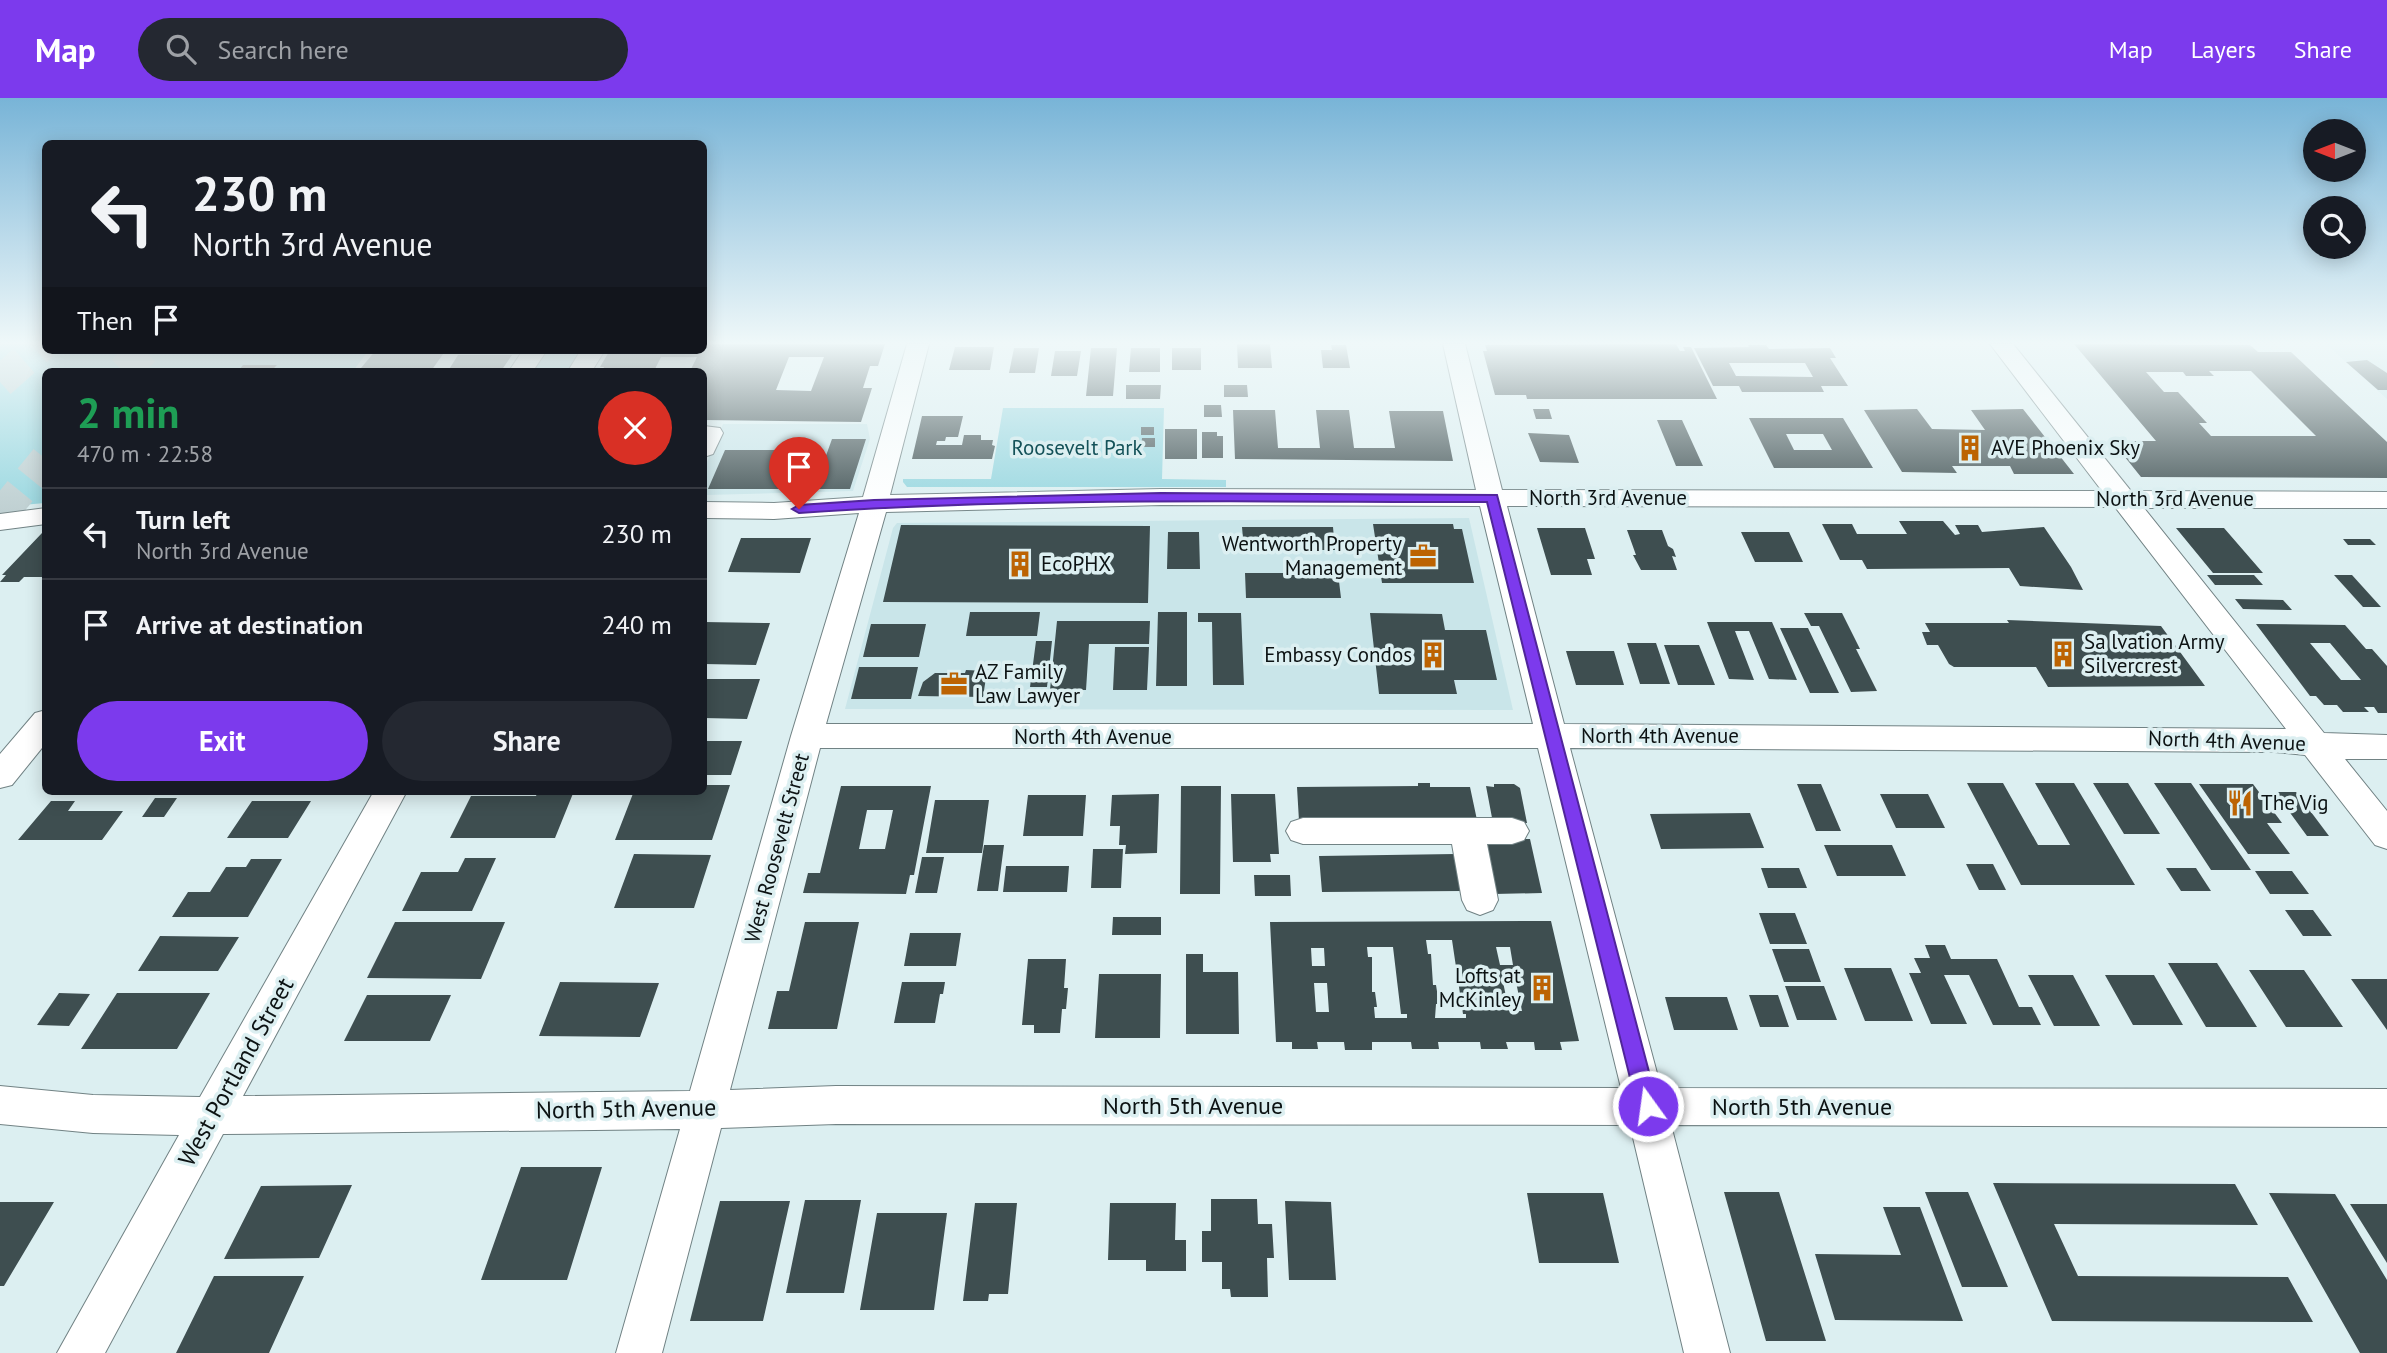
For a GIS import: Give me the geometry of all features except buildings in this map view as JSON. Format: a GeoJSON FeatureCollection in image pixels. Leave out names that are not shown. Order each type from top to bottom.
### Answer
{"type":"FeatureCollection","features":[{"type":"Feature","properties":{"kind":"street","name":"West Roosevelt Street"},"geometry":{"type":"LineString","coordinates":[[639,1353],[807,736],[902,403]]}},
{"type":"Feature","properties":{"kind":"street"},"geometry":{"type":"LineString","coordinates":[[1469,403],[1551,736],[1648,1106],[1707,1353]]}},
{"type":"Feature","properties":{"kind":"street"},"geometry":{"type":"LineString","coordinates":[[2047,403],[2387,836]]}},
{"type":"Feature","properties":{"kind":"street","name":"North 3rd Avenue"},"geometry":{"type":"LineString","coordinates":[[707,510],[1161,497],[2387,500]]}},
{"type":"Feature","properties":{"kind":"street"},"geometry":{"type":"LineString","coordinates":[[0,522],[42,517]]}},
{"type":"Feature","properties":{"kind":"street"},"geometry":{"type":"LineString","coordinates":[[0,776],[42,726]]}},
{"type":"Feature","properties":{"kind":"street","name":"North 4th Avenue"},"geometry":{"type":"LineString","coordinates":[[807,736],[2275,740],[2343,747],[2387,747]]}},
{"type":"Feature","properties":{"kind":"street","name":"West Portland Street"},"geometry":{"type":"LineString","coordinates":[[80,1353],[389,795]]}},
{"type":"Feature","properties":{"kind":"street"},"geometry":{"type":"LineString","coordinates":[[1303,831],[1512,831]]}},
{"type":"Feature","properties":{"kind":"street"},"geometry":{"type":"LineString","coordinates":[[1467,831],[1480,900]]}},
{"type":"Feature","properties":{"kind":"street","name":"North 5th Avenue"},"geometry":{"type":"LineString","coordinates":[[0,1105],[93,1114],[705,1110],[836,1105],[2387,1108]]}},
{"type":"Feature","properties":{"kind":"shaded area"},"geometry":{"type":"Polygon","coordinates":[[[723,424],[867,424],[870,439],[853,491],[707,495],[707,462],[723,424]]]}},
{"type":"Feature","properties":{"kind":"shaded area"},"geometry":{"type":"Polygon","coordinates":[[[1469,518],[1513,710],[845,709],[893,528],[897,523],[1469,518]]]}},
{"type":"Feature","properties":{"kind":"green space"},"geometry":{"type":"Polygon","coordinates":[[[0,403],[42,403],[42,503],[0,507],[0,403]]]}},
{"type":"Feature","properties":{"kind":"green space","name":"Roosevelt Park"},"geometry":{"type":"Polygon","coordinates":[[[1003,408],[1164,408],[1162,479],[1226,480],[1226,487],[907,487],[903,482],[903,479],[991,479],[1003,408]]]}},
{"type":"Feature","properties":{"kind":"tunnel"},"geometry":{"type":"LineString","coordinates":[[0,516],[42,464]]}},
{"type":"Feature","properties":{"kind":"place","name":"AVE Phoenix Sky"},"geometry":{"type":"Point","coordinates":[1970,448]}},
{"type":"Feature","properties":{"kind":"place","name":"Wentworth Property Management"},"geometry":{"type":"Point","coordinates":[1423,556]}},
{"type":"Feature","properties":{"kind":"place","name":"EcoPHX"},"geometry":{"type":"Point","coordinates":[1020,564]}},
{"type":"Feature","properties":{"kind":"place","name":"Sa lvation Army Silvercrest"},"geometry":{"type":"Point","coordinates":[2063,654]}},
{"type":"Feature","properties":{"kind":"place","name":"Embassy Condos"},"geometry":{"type":"Point","coordinates":[1433,655]}},
{"type":"Feature","properties":{"kind":"place","name":"AZ Family Law Lawyer"},"geometry":{"type":"Point","coordinates":[954,684]}},
{"type":"Feature","properties":{"kind":"place","name":"The Vig"},"geometry":{"type":"Point","coordinates":[2240,803]}},
{"type":"Feature","properties":{"kind":"place","name":"Lofts at McKinley"},"geometry":{"type":"Point","coordinates":[1542,988]}},
{"type":"Feature","properties":{"kind":"route"},"geometry":{"type":"LineString","coordinates":[[799,509],[874,504],[1161,497],[1493,498],[1551,736],[1648,1106]]}}]}
